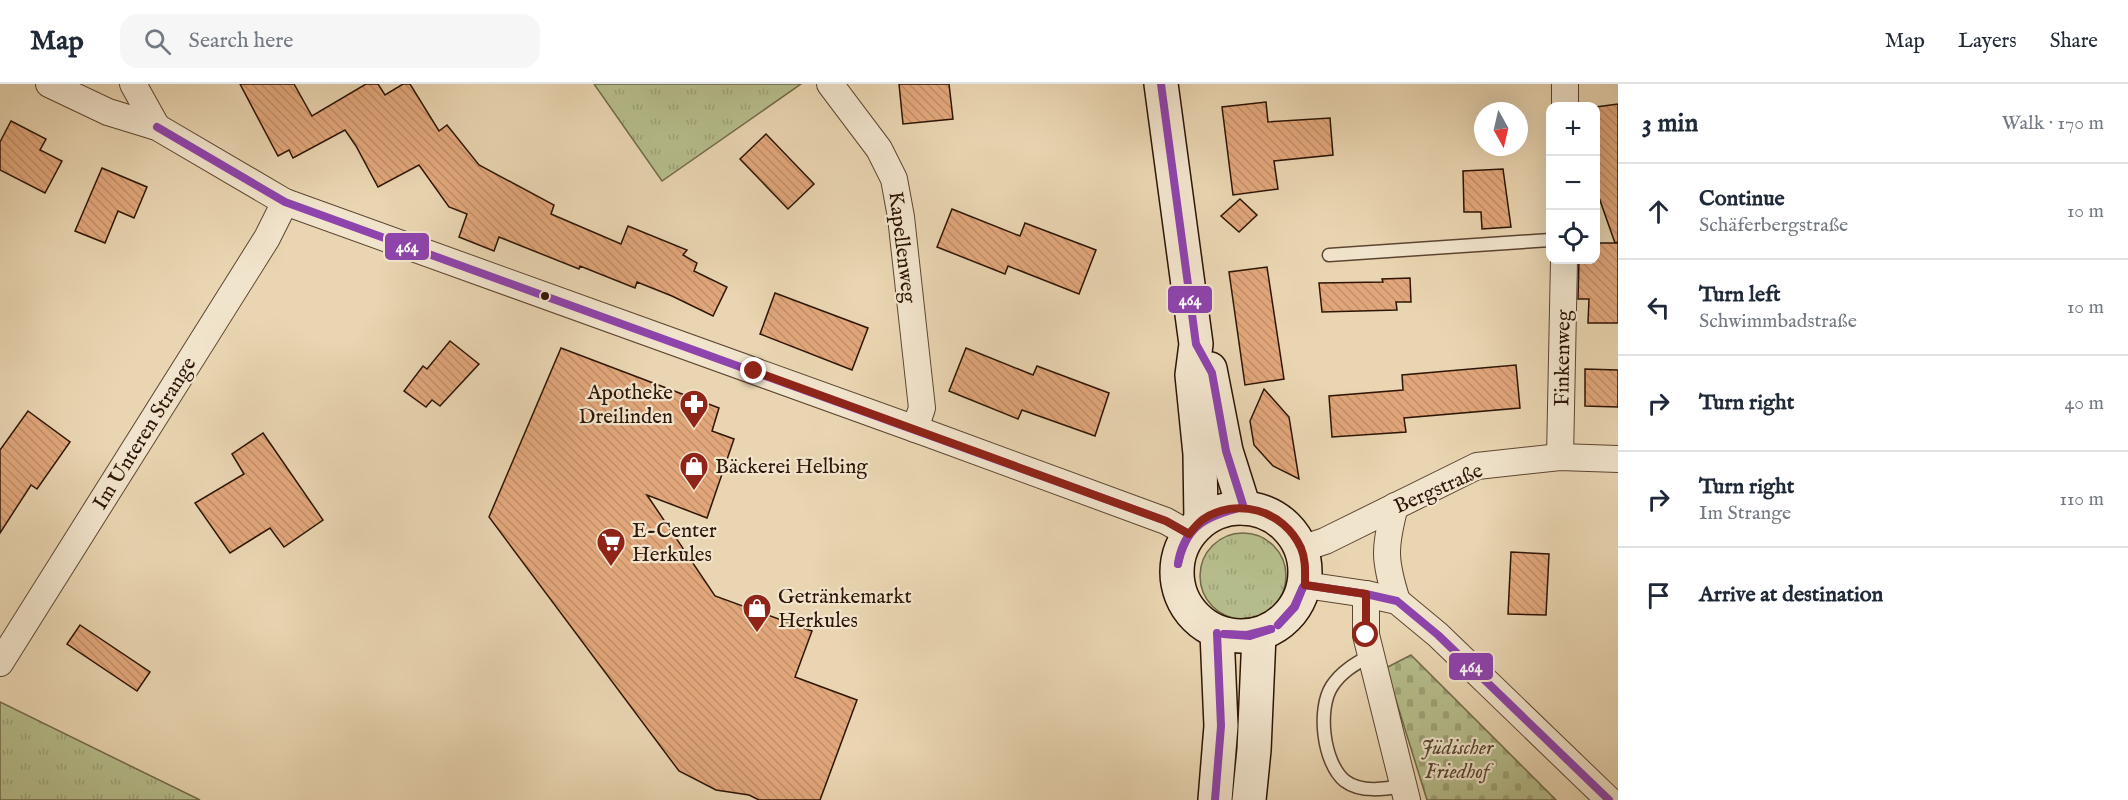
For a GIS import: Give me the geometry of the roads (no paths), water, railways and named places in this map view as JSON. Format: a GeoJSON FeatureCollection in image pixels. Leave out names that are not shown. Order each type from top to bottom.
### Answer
{"type":"FeatureCollection","features":[{"type":"Feature","properties":{"kind":"main road"},"geometry":{"type":"LineString","coordinates":[[1161,84],[1196,344],[1192,375],[1200,453],[1195,527]]}},
{"type":"Feature","properties":{"kind":"main road"},"geometry":{"type":"LineString","coordinates":[[1196,344],[1212,373],[1226,451],[1244,508]]}},
{"type":"Feature","properties":{"kind":"main road"},"geometry":{"type":"LineString","coordinates":[[1244,508],[1262,511],[1279,520],[1292,533],[1301,549],[1305,567],[1305,585],[1299,602],[1288,616],[1275,627],[1259,635],[1245,637],[1217,633],[1202,624],[1181,598],[1176,582],[1176,565],[1180,549],[1195,527],[1221,510],[1244,508]]}},
{"type":"Feature","properties":{"kind":"main road"},"geometry":{"type":"LineString","coordinates":[[1215,800],[1221,726],[1217,633]]}},
{"type":"Feature","properties":{"kind":"main road"},"geometry":{"type":"LineString","coordinates":[[1250,800],[1259,635]]}},
{"type":"Feature","properties":{"kind":"street"},"geometry":{"type":"LineString","coordinates":[[49,84],[108,112],[157,127],[285,202],[1166,521],[1195,527]]}},
{"type":"Feature","properties":{"kind":"street"},"geometry":{"type":"LineString","coordinates":[[133,84],[157,127]]}},
{"type":"Feature","properties":{"kind":"street","name":"Kapellenweg"},"geometry":{"type":"LineString","coordinates":[[831,84],[879,149],[894,179],[901,218],[922,408],[915,429]]}},
{"type":"Feature","properties":{"kind":"street"},"geometry":{"type":"LineString","coordinates":[[1565,84],[1565,102]]}},
{"type":"Feature","properties":{"kind":"street","name":"Im Unteren Strange"},"geometry":{"type":"LineString","coordinates":[[0,663],[267,238],[285,202]]}},
{"type":"Feature","properties":{"kind":"street","name":"Finkenweg"},"geometry":{"type":"LineString","coordinates":[[1560,457],[1564,264]]}},
{"type":"Feature","properties":{"kind":"street","name":"Bergstraße"},"geometry":{"type":"LineString","coordinates":[[1301,549],[1325,540],[1477,466],[1560,457],[1618,459]]}},
{"type":"Feature","properties":{"kind":"street"},"geometry":{"type":"LineString","coordinates":[[1395,506],[1387,535],[1386,553],[1387,566],[1397,601]]}},
{"type":"Feature","properties":{"kind":"street"},"geometry":{"type":"LineString","coordinates":[[1305,585],[1397,601],[1438,635],[1609,800]]}},
{"type":"Feature","properties":{"kind":"street"},"geometry":{"type":"LineString","coordinates":[[1366,594],[1366,635],[1405,793]]}},
{"type":"Feature","properties":{"kind":"lane"},"geometry":{"type":"LineString","coordinates":[[1329,255],[1546,240]]}},
{"type":"Feature","properties":{"kind":"lane"},"geometry":{"type":"LineString","coordinates":[[1371,655],[1346,669],[1331,688],[1324,710],[1324,735],[1329,755],[1337,771],[1345,780],[1357,787],[1405,793]]}},
{"type":"Feature","properties":{"kind":"place","name":"Apotheke Dreilinden"},"geometry":{"type":"Point","coordinates":[694,430]}},
{"type":"Feature","properties":{"kind":"place","name":"Bäckerei Helbing"},"geometry":{"type":"Point","coordinates":[694,492]}},
{"type":"Feature","properties":{"kind":"place","name":"E-Center Herkules"},"geometry":{"type":"Point","coordinates":[611,568]}},
{"type":"Feature","properties":{"kind":"place","name":"Getränkemarkt Herkules"},"geometry":{"type":"Point","coordinates":[757,634]}},
{"type":"Feature","properties":{"kind":"park label","name":"Jüdischer Friedhof"},"geometry":{"type":"Point","coordinates":[1457,759]}}]}
